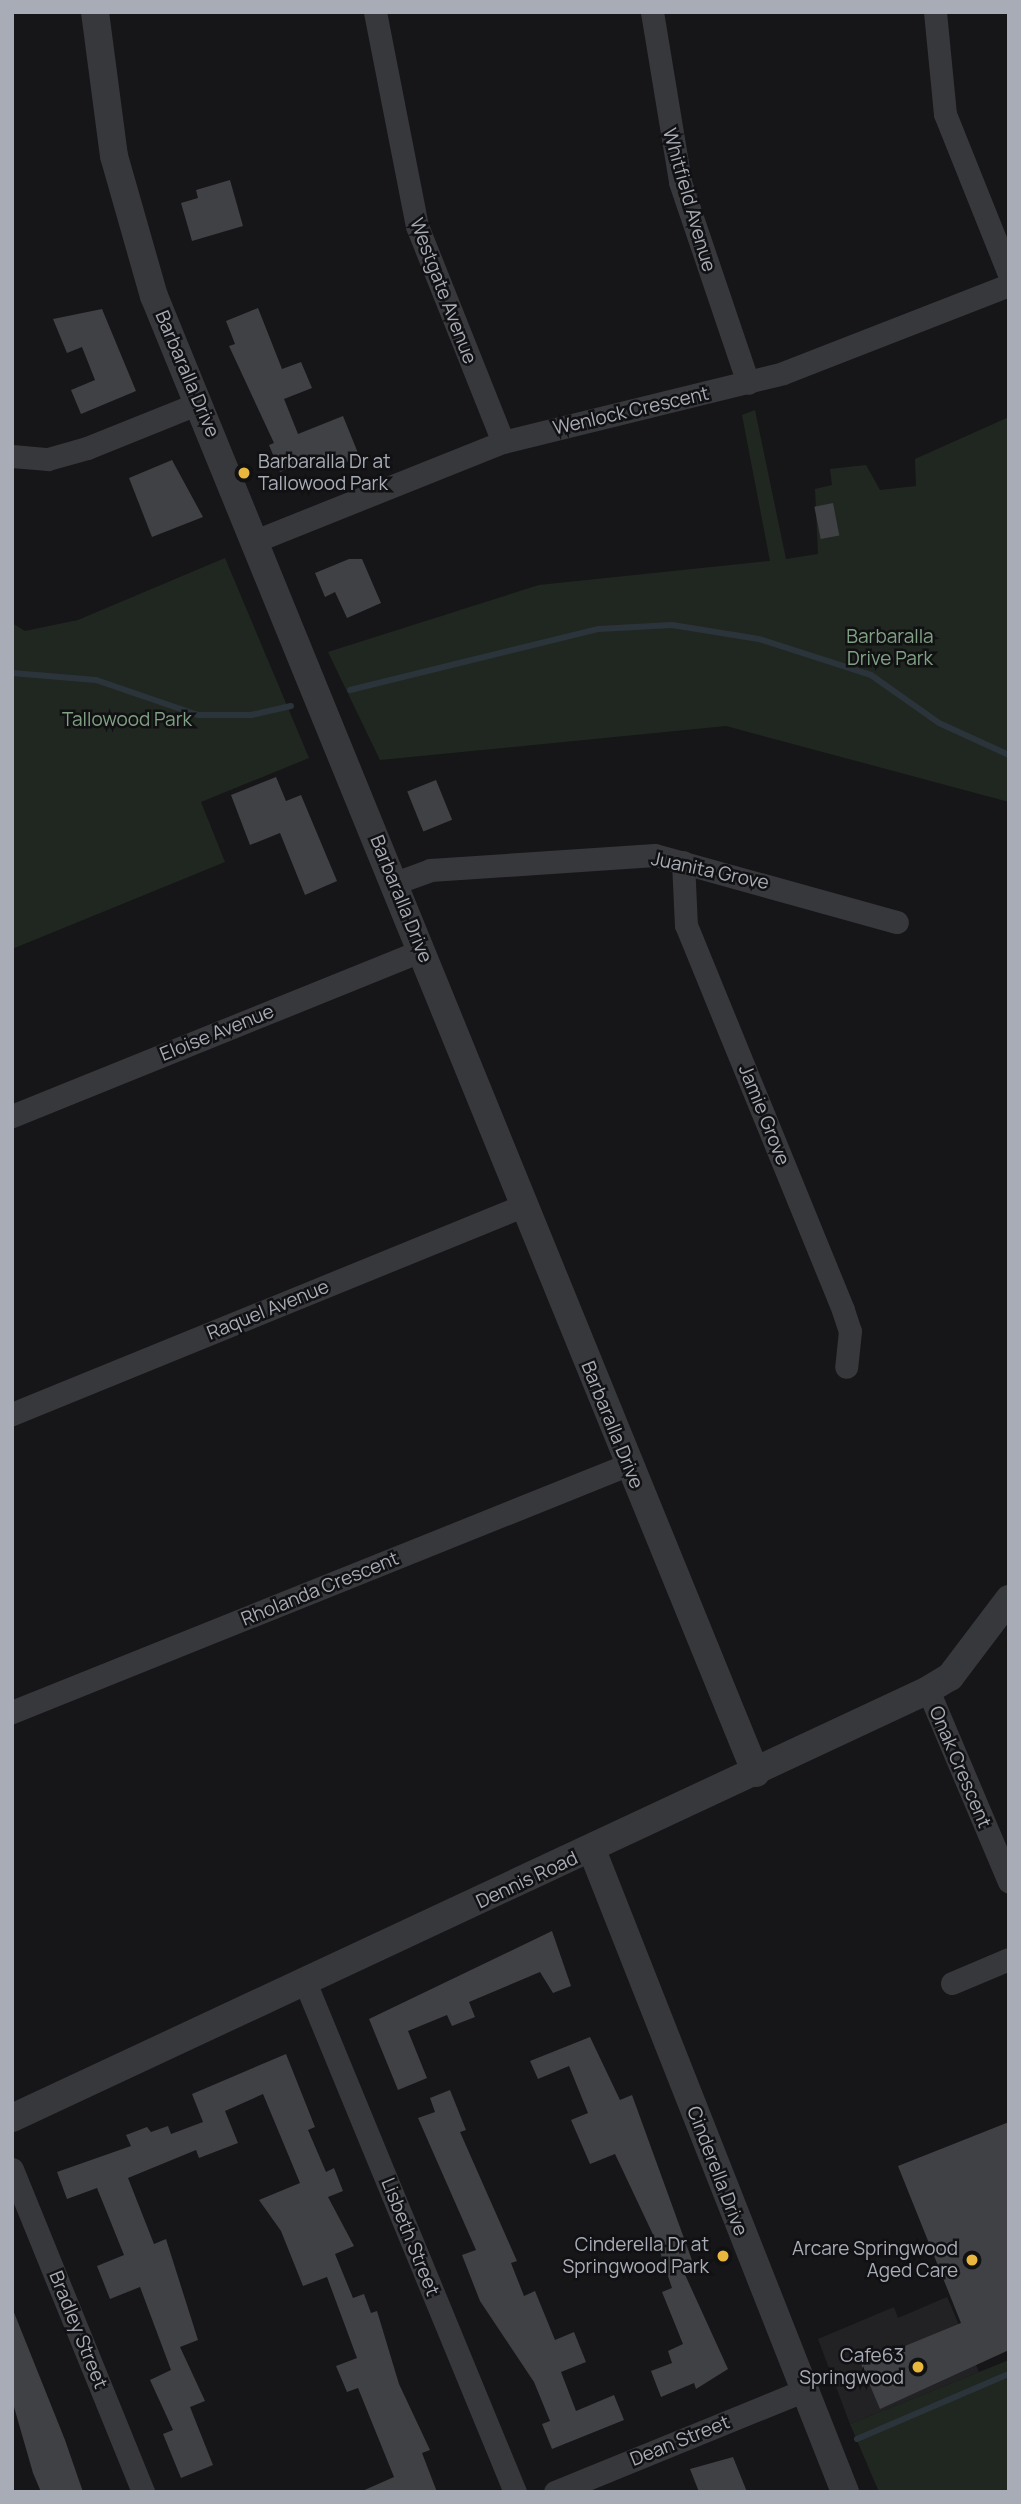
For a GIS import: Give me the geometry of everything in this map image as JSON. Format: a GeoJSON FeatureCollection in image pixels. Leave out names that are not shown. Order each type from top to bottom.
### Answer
{"type":"FeatureCollection","features":[{"type":"Feature","properties":{"kind":"street","name":"Barbaralla Drive"},"geometry":{"type":"LineString","coordinates":[[95,12],[103,101],[129,223],[628,1465],[756,1773]]}},
{"type":"Feature","properties":{"kind":"street","name":"Westgate Avenue"},"geometry":{"type":"LineString","coordinates":[[375,12],[417,226],[503,442]]}},
{"type":"Feature","properties":{"kind":"street","name":"Whitfield Avenue"},"geometry":{"type":"LineString","coordinates":[[652,12],[680,182],[748,383]]}},
{"type":"Feature","properties":{"kind":"street"},"geometry":{"type":"LineString","coordinates":[[935,12],[945,114],[1009,274]]}},
{"type":"Feature","properties":{"kind":"street","name":"Wenlock Crescent"},"geometry":{"type":"LineString","coordinates":[[255,541],[503,442],[748,383],[1009,285]]}},
{"type":"Feature","properties":{"kind":"street"},"geometry":{"type":"LineString","coordinates":[[12,456],[48,459],[87,448],[200,403]]}},
{"type":"Feature","properties":{"kind":"street","name":"Juanita Grove"},"geometry":{"type":"LineString","coordinates":[[395,883],[430,870],[655,855],[897,922]]}},
{"type":"Feature","properties":{"kind":"street","name":"Jamie Grove"},"geometry":{"type":"LineString","coordinates":[[682,862],[686,925],[843,1310],[850,1331],[846,1367]]}},
{"type":"Feature","properties":{"kind":"street","name":"Eloise Avenue"},"geometry":{"type":"LineString","coordinates":[[12,1116],[422,950]]}},
{"type":"Feature","properties":{"kind":"street","name":"Raquel Avenue"},"geometry":{"type":"LineString","coordinates":[[12,1415],[525,1205]]}},
{"type":"Feature","properties":{"kind":"street","name":"Rholanda Crescent"},"geometry":{"type":"LineString","coordinates":[[12,1712],[628,1465]]}},
{"type":"Feature","properties":{"kind":"street","name":"Dennis Road"},"geometry":{"type":"LineString","coordinates":[[12,2118],[592,1850],[929,1690],[950,1677],[1009,1599]]}},
{"type":"Feature","properties":{"kind":"street","name":"Onak Crescent"},"geometry":{"type":"LineString","coordinates":[[929,1690],[1009,1882]]}},
{"type":"Feature","properties":{"kind":"street","name":"Cinderella Drive"},"geometry":{"type":"LineString","coordinates":[[592,1850],[845,2492]]}},
{"type":"Feature","properties":{"kind":"street"},"geometry":{"type":"LineString","coordinates":[[952,1983],[1009,1959]]}},
{"type":"Feature","properties":{"kind":"street","name":"Lisbeth Street"},"geometry":{"type":"LineString","coordinates":[[305,1982],[515,2492]]}},
{"type":"Feature","properties":{"kind":"street","name":"Bradley Street"},"geometry":{"type":"LineString","coordinates":[[12,2169],[143,2492]]}},
{"type":"Feature","properties":{"kind":"street","name":"Dean Street"},"geometry":{"type":"LineString","coordinates":[[555,2492],[805,2390]]}},
{"type":"Feature","properties":{"kind":"shaded area"},"geometry":{"type":"Polygon","coordinates":[[[947,2297],[979,2372],[850,2424],[818,2339],[894,2307],[898,2318],[947,2297]]]}},
{"type":"Feature","properties":{"kind":"green space","name":"Barbaralla Drive Park"},"geometry":{"type":"Polygon","coordinates":[[[755,410],[786,559],[818,554],[815,489],[832,485],[830,469],[866,465],[880,490],[916,486],[915,459],[1009,417],[1009,802],[726,726],[380,760],[328,652],[539,585],[770,561],[742,415],[755,410]]]}},
{"type":"Feature","properties":{"kind":"green space","name":"Tallowood Park"},"geometry":{"type":"Polygon","coordinates":[[[225,558],[309,758],[201,802],[225,862],[12,949],[12,623],[25,631],[78,620],[225,558]]]}},
{"type":"Feature","properties":{"kind":"green space"},"geometry":{"type":"Polygon","coordinates":[[[1009,2360],[1009,2492],[879,2492],[850,2424],[1009,2360]]]}},
{"type":"Feature","properties":{"kind":"building"},"geometry":{"type":"Polygon","coordinates":[[[230,180],[243,226],[192,241],[181,203],[198,198],[196,190],[230,180]]]}},
{"type":"Feature","properties":{"kind":"building"},"geometry":{"type":"Polygon","coordinates":[[[258,308],[282,369],[301,362],[312,388],[284,399],[298,434],[343,416],[360,458],[339,467],[336,457],[313,466],[310,460],[280,472],[269,445],[274,443],[229,346],[235,344],[226,321],[258,308]]]}},
{"type":"Feature","properties":{"kind":"building"},"geometry":{"type":"Polygon","coordinates":[[[102,309],[136,391],[81,414],[71,390],[95,380],[82,347],[67,353],[53,319],[102,309]]]}},
{"type":"Feature","properties":{"kind":"building"},"geometry":{"type":"Polygon","coordinates":[[[172,460],[203,517],[152,537],[129,478],[172,460]]]}},
{"type":"Feature","properties":{"kind":"building"},"geometry":{"type":"Polygon","coordinates":[[[833,503],[839,535],[821,539],[814,507],[833,503]]]}},
{"type":"Feature","properties":{"kind":"building"},"geometry":{"type":"Polygon","coordinates":[[[349,559],[362,559],[381,603],[347,618],[335,592],[325,597],[315,573],[349,559]]]}},
{"type":"Feature","properties":{"kind":"building"},"geometry":{"type":"Polygon","coordinates":[[[276,777],[286,801],[301,795],[337,881],[305,895],[280,833],[250,845],[231,795],[276,777]]]}},
{"type":"Feature","properties":{"kind":"building"},"geometry":{"type":"Polygon","coordinates":[[[436,780],[452,820],[423,831],[407,792],[436,780]]]}},
{"type":"Feature","properties":{"kind":"building"},"geometry":{"type":"Polygon","coordinates":[[[552,1931],[571,1986],[553,1993],[540,1972],[469,2002],[475,2017],[452,2026],[447,2015],[408,2031],[427,2078],[398,2090],[369,2019],[552,1931]]]}},
{"type":"Feature","properties":{"kind":"building"},"geometry":{"type":"Polygon","coordinates":[[[590,2037],[620,2100],[632,2095],[693,2263],[682,2268],[728,2369],[696,2389],[694,2383],[661,2397],[651,2371],[672,2363],[668,2351],[683,2344],[662,2292],[672,2288],[657,2243],[615,2154],[590,2164],[571,2120],[588,2113],[569,2066],[538,2079],[530,2061],[590,2037]]]}},
{"type":"Feature","properties":{"kind":"building"},"geometry":{"type":"Polygon","coordinates":[[[286,2054],[315,2127],[308,2130],[326,2172],[334,2168],[343,2191],[328,2197],[354,2246],[335,2254],[353,2298],[364,2294],[371,2313],[377,2311],[399,2384],[430,2450],[422,2453],[437,2492],[360,2492],[394,2477],[358,2388],[347,2392],[336,2366],[357,2358],[327,2277],[303,2286],[281,2231],[259,2200],[300,2183],[263,2094],[225,2111],[238,2143],[199,2158],[196,2150],[128,2178],[154,2244],[166,2239],[198,2340],[180,2347],[205,2401],[190,2407],[213,2465],[181,2478],[163,2434],[173,2430],[150,2380],[171,2370],[140,2287],[110,2299],[97,2266],[124,2255],[97,2188],[67,2199],[57,2172],[131,2146],[126,2135],[147,2127],[151,2132],[168,2126],[171,2134],[203,2122],[192,2094],[286,2054]]]}},
{"type":"Feature","properties":{"kind":"building"},"geometry":{"type":"Polygon","coordinates":[[[450,2090],[466,2130],[460,2132],[517,2261],[511,2263],[524,2296],[535,2291],[555,2340],[574,2332],[586,2362],[561,2372],[576,2411],[614,2395],[624,2420],[552,2449],[542,2424],[550,2421],[534,2382],[480,2301],[462,2255],[476,2250],[418,2118],[435,2112],[430,2098],[450,2090]]]}},
{"type":"Feature","properties":{"kind":"building","name":"Arcare Springwood Aged Care"},"geometry":{"type":"Polygon","coordinates":[[[1009,2122],[1009,2350],[880,2409],[861,2364],[961,2323],[898,2166],[1009,2122]]]}},
{"type":"Feature","properties":{"kind":"building"},"geometry":{"type":"Polygon","coordinates":[[[13,2310],[83,2492],[41,2492],[33,2473],[12,2400],[13,2310]]]}},
{"type":"Feature","properties":{"kind":"building"},"geometry":{"type":"Polygon","coordinates":[[[733,2457],[747,2492],[699,2492],[690,2469],[733,2457]]]}},
{"type":"Feature","properties":{"kind":"waterway"},"geometry":{"type":"LineString","coordinates":[[350,690],[599,629],[672,625],[759,639],[871,675],[939,723],[1009,755]]}},
{"type":"Feature","properties":{"kind":"waterway"},"geometry":{"type":"LineString","coordinates":[[12,673],[96,680],[198,715],[251,715],[291,706]]}},
{"type":"Feature","properties":{"kind":"waterway"},"geometry":{"type":"LineString","coordinates":[[857,2439],[1009,2374]]}},
{"type":"Feature","properties":{"kind":"place","name":"Barbaralla Dr at Tallowood Park"},"geometry":{"type":"Point","coordinates":[244,473]}},
{"type":"Feature","properties":{"kind":"place","name":"Cinderella Dr at Springwood Park"},"geometry":{"type":"Point","coordinates":[723,2256]}},
{"type":"Feature","properties":{"kind":"place","name":"Arcare Springwood Aged Care"},"geometry":{"type":"Point","coordinates":[972,2260]}},
{"type":"Feature","properties":{"kind":"place","name":"Cafe63 Springwood"},"geometry":{"type":"Point","coordinates":[918,2367]}}]}
